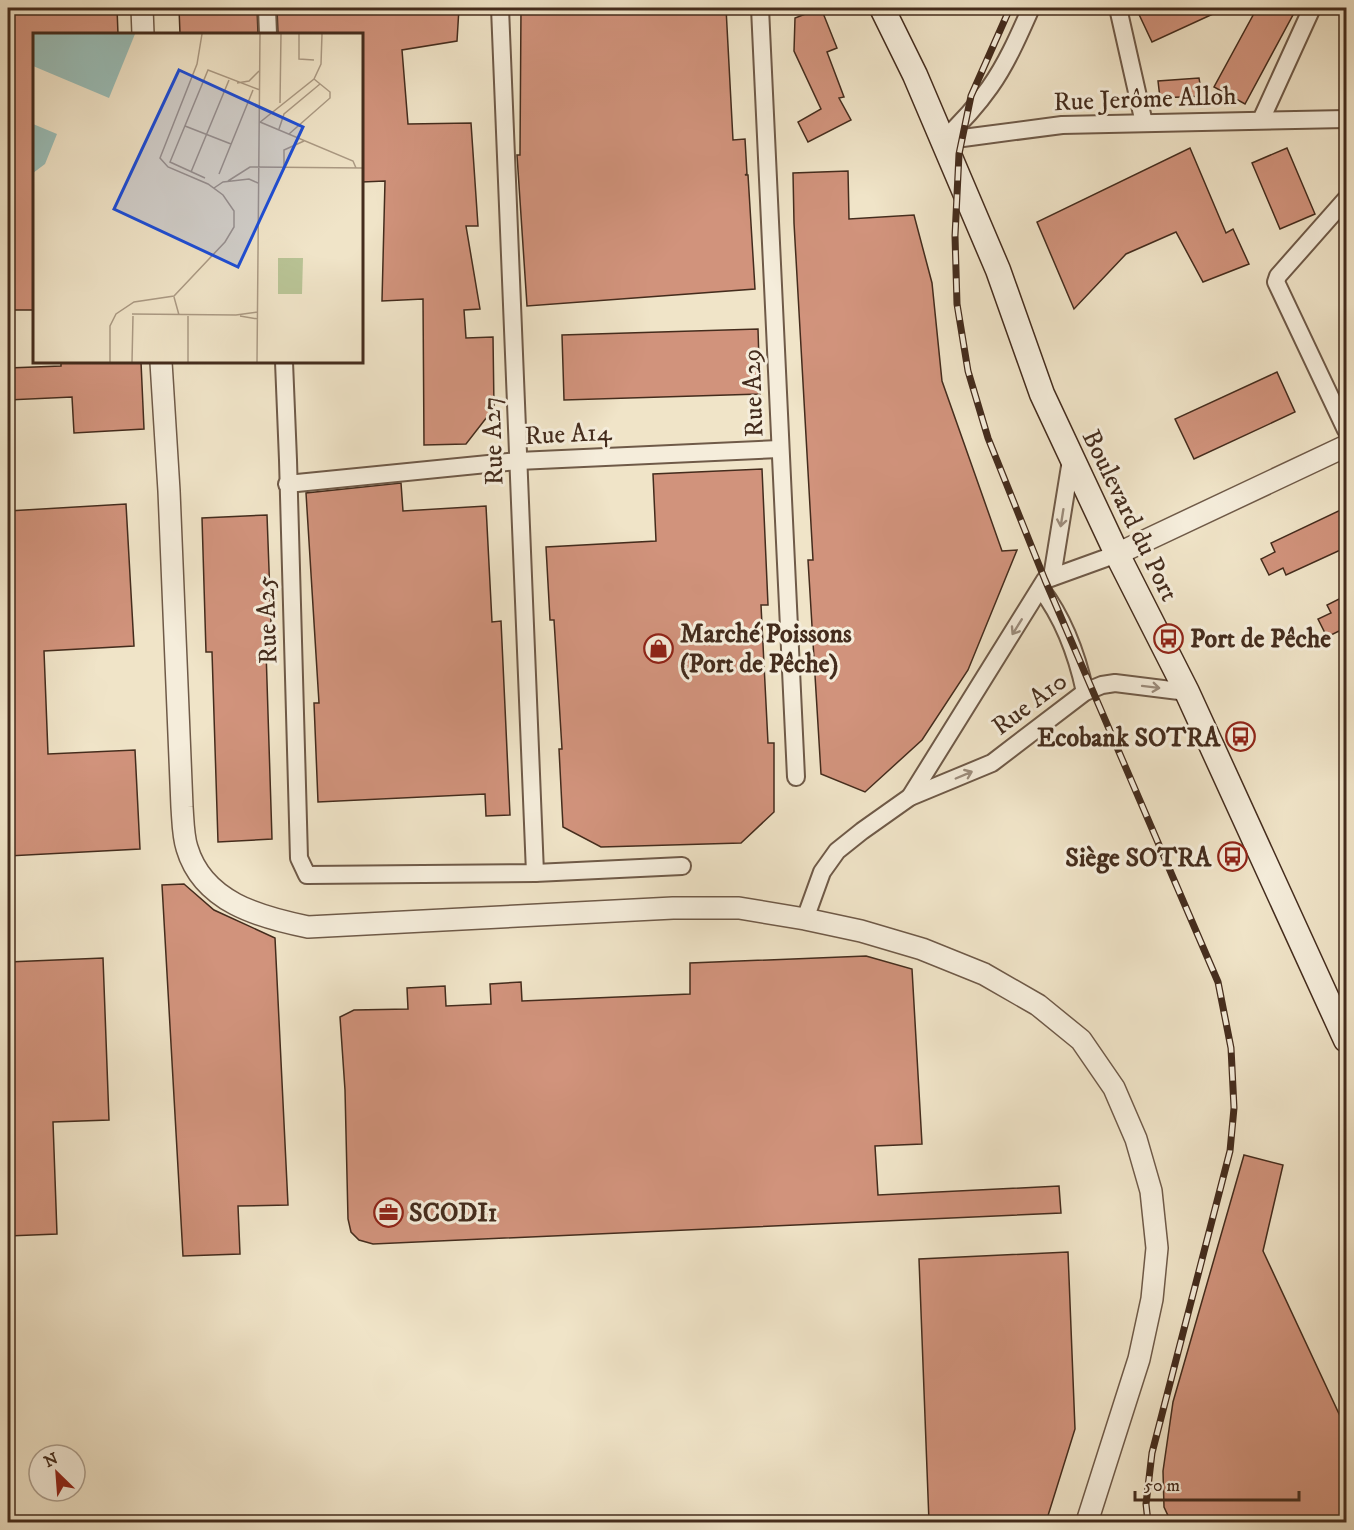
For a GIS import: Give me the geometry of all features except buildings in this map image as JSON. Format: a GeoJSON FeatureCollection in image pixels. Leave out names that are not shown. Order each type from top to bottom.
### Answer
{"type":"FeatureCollection","features":[{"type":"Feature","properties":{"kind":"main road","name":"Boulevard du Port"},"geometry":{"type":"LineString","coordinates":[[882,8],[944,139],[998,270],[1042,394],[1071,460],[1187,692],[1347,1040]]}},
{"type":"Feature","properties":{"kind":"street"},"geometry":{"type":"LineString","coordinates":[[142,8],[143,33]]}},
{"type":"Feature","properties":{"kind":"street"},"geometry":{"type":"LineString","coordinates":[[267,8],[268,33]]}},
{"type":"Feature","properties":{"kind":"street","name":"Rue A27"},"geometry":{"type":"LineString","coordinates":[[500,8],[534,873]]}},
{"type":"Feature","properties":{"kind":"street","name":"Rue A29"},"geometry":{"type":"LineString","coordinates":[[760,8],[796,777]]}},
{"type":"Feature","properties":{"kind":"street"},"geometry":{"type":"LineString","coordinates":[[944,139],[990,88],[1007,60],[1031,8]]}},
{"type":"Feature","properties":{"kind":"street"},"geometry":{"type":"LineString","coordinates":[[1118,8],[1144,123]]}},
{"type":"Feature","properties":{"kind":"street"},"geometry":{"type":"LineString","coordinates":[[1262,120],[1312,8]]}},
{"type":"Feature","properties":{"kind":"street","name":"Rue Jerôme Alloh"},"geometry":{"type":"LineString","coordinates":[[944,139],[1062,125],[1347,119]]}},
{"type":"Feature","properties":{"kind":"street"},"geometry":{"type":"LineString","coordinates":[[1347,199],[1278,276],[1276,282],[1347,430]]}},
{"type":"Feature","properties":{"kind":"street"},"geometry":{"type":"LineString","coordinates":[[161,363],[169,490],[182,807],[186,847],[202,878],[229,902],[266,918],[308,927],[673,908],[739,908],[861,931],[922,949],[984,974],[1038,1005],[1081,1040],[1114,1088],[1136,1139],[1151,1191],[1157,1248],[1152,1299],[1139,1359],[1087,1522]]}},
{"type":"Feature","properties":{"kind":"street","name":"Rue A25"},"geometry":{"type":"LineString","coordinates":[[284,363],[299,858],[307,875],[534,873]]}},
{"type":"Feature","properties":{"kind":"street"},"geometry":{"type":"LineString","coordinates":[[1085,692],[1073,649],[1046,583],[1117,554],[1347,446]]}},
{"type":"Feature","properties":{"kind":"street","name":"Rue A14"},"geometry":{"type":"LineString","coordinates":[[287,484],[518,461],[779,449]]}},
{"type":"Feature","properties":{"kind":"street","name":"Rue A10"},"geometry":{"type":"LineString","coordinates":[[910,797],[1046,583],[1071,460]]}},
{"type":"Feature","properties":{"kind":"street","name":"Rue A10"},"geometry":{"type":"LineString","coordinates":[[805,919],[822,872],[837,851],[910,797],[993,763],[1085,692],[1102,685],[1115,683],[1187,692]]}},
{"type":"Feature","properties":{"kind":"street"},"geometry":{"type":"LineString","coordinates":[[534,873],[682,866]]}},
{"type":"Feature","properties":{"kind":"railway"},"geometry":{"type":"LineString","coordinates":[[1010,8],[971,96],[959,154],[955,236],[957,304],[968,371],[988,438],[1045,580],[1218,982],[1231,1048],[1234,1108],[1230,1151],[1152,1453],[1146,1504],[1148,1522]]}},
{"type":"Feature","properties":{"kind":"place","name":"Port de Pêche"},"geometry":{"type":"Point","coordinates":[1169,638]}},
{"type":"Feature","properties":{"kind":"place","name":"Marché Poissons (Port de Pêche)"},"geometry":{"type":"Point","coordinates":[659,648]}},
{"type":"Feature","properties":{"kind":"place","name":"Ecobank SOTRA"},"geometry":{"type":"Point","coordinates":[1241,737]}},
{"type":"Feature","properties":{"kind":"place","name":"Siège SOTRA"},"geometry":{"type":"Point","coordinates":[1232,857]}},
{"type":"Feature","properties":{"kind":"place","name":"SCODI1"},"geometry":{"type":"Point","coordinates":[388,1212]}}]}
